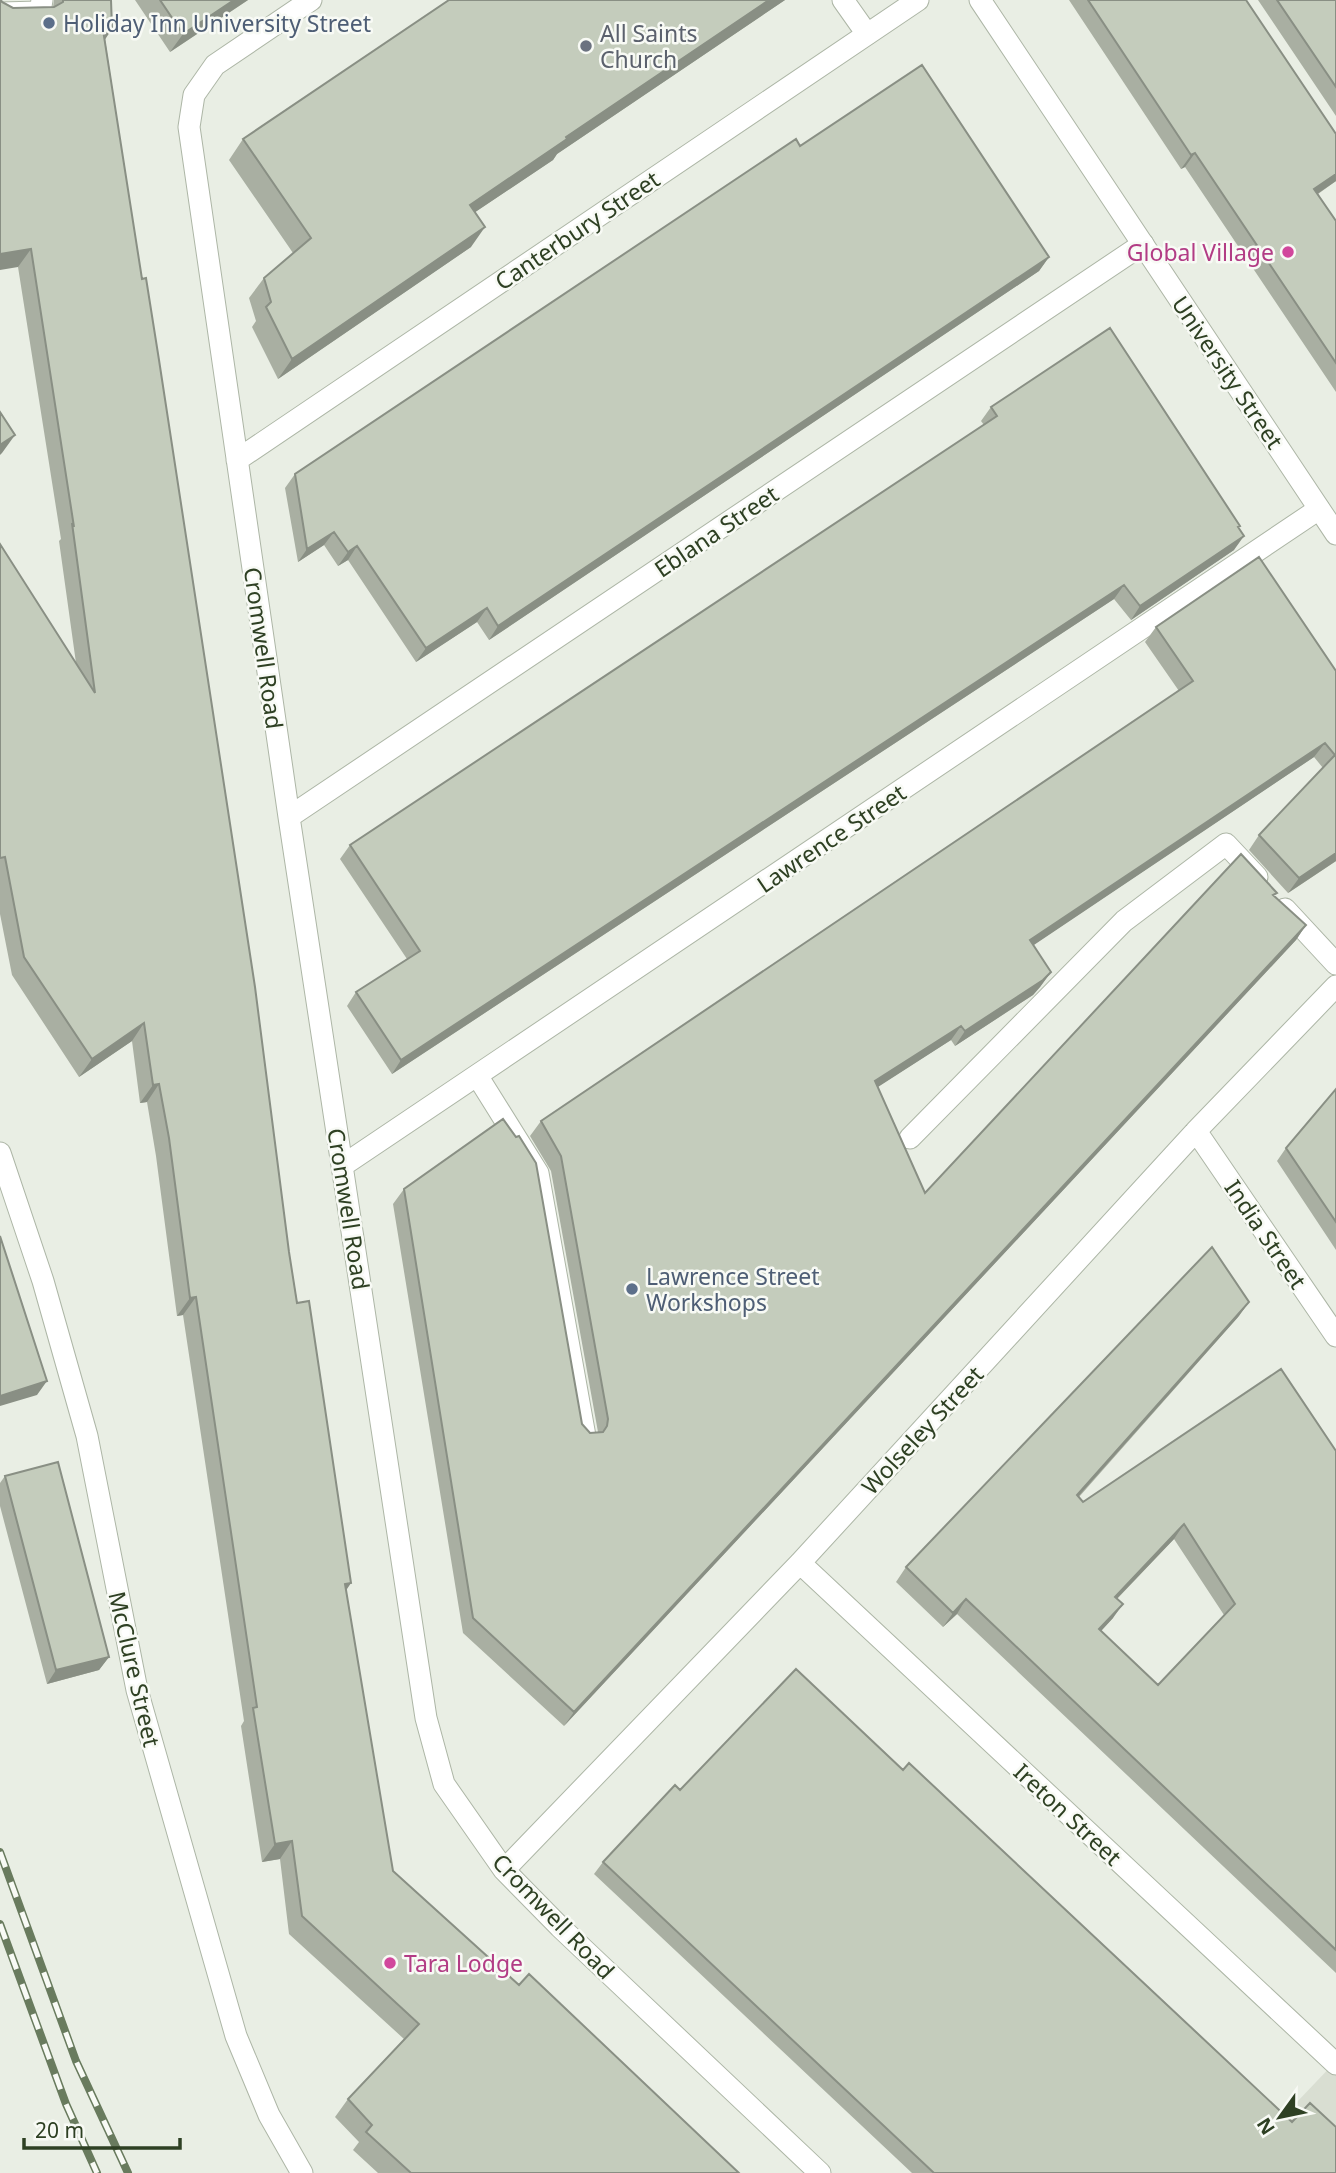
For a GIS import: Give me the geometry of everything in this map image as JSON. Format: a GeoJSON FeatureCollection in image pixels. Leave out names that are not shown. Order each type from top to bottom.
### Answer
{"type":"FeatureCollection","features":[{"type":"Feature","properties":{"kind":"street"},"geometry":{"type":"LineString","coordinates":[[0,13],[40,12],[42,0]]}},
{"type":"Feature","properties":{"kind":"street","name":"Cromwell Road"},"geometry":{"type":"LineString","coordinates":[[311,0],[215,65],[194,95],[189,127],[289,817],[426,1718],[444,1784],[504,1870],[559,1927],[820,2173]]}},
{"type":"Feature","properties":{"kind":"street"},"geometry":{"type":"LineString","coordinates":[[843,0],[867,34]]}},
{"type":"Feature","properties":{"kind":"street","name":"Canterbury Street"},"geometry":{"type":"LineString","coordinates":[[237,460],[918,0]]}},
{"type":"Feature","properties":{"kind":"street","name":"University Street"},"geometry":{"type":"LineString","coordinates":[[981,0],[1336,534]]}},
{"type":"Feature","properties":{"kind":"street","name":"Eblana Street"},"geometry":{"type":"LineString","coordinates":[[289,817],[1143,244]]}},
{"type":"Feature","properties":{"kind":"street","name":"Lawrence Street"},"geometry":{"type":"LineString","coordinates":[[342,1166],[1319,509]]}},
{"type":"Feature","properties":{"kind":"street"},"geometry":{"type":"LineString","coordinates":[[910,1138],[1124,921],[1226,844],[1336,964]]}},
{"type":"Feature","properties":{"kind":"street","name":"Wolseley Street"},"geometry":{"type":"LineString","coordinates":[[504,1870],[800,1563],[1196,1131],[1336,986]]}},
{"type":"Feature","properties":{"kind":"street"},"geometry":{"type":"LineString","coordinates":[[478,1077],[538,1172],[585,1436]]}},
{"type":"Feature","properties":{"kind":"street","name":"India Street"},"geometry":{"type":"LineString","coordinates":[[1196,1131],[1336,1336]]}},
{"type":"Feature","properties":{"kind":"street","name":"McClure Street"},"geometry":{"type":"LineString","coordinates":[[0,1153],[43,1281],[87,1436],[136,1690],[236,2036],[269,2115],[302,2173]]}},
{"type":"Feature","properties":{"kind":"street","name":"Ireton Street"},"geometry":{"type":"LineString","coordinates":[[800,1563],[1336,2064]]}},
{"type":"Feature","properties":{"kind":"shaded area"},"geometry":{"type":"Polygon","coordinates":[[[1336,2061],[1336,2173],[1233,2173],[1296,2103],[1336,2061]]]}},
{"type":"Feature","properties":{"kind":"building"},"geometry":{"type":"Polygon","coordinates":[[[0,0],[13,8],[54,7],[63,0],[111,0],[112,29],[103,30],[142,279],[146,278],[255,987],[297,1303],[309,1301],[351,1583],[345,1584],[393,1871],[519,1985],[529,1974],[739,2173],[411,2173],[366,2132],[372,2125],[348,2099],[419,2024],[302,1916],[292,1841],[275,1844],[253,1708],[257,1707],[196,1297],[190,1298],[169,1138],[159,1084],[153,1085],[144,1023],[92,1059],[24,957],[5,857],[0,858],[0,544],[95,693],[72,523],[74,527],[31,249],[0,254],[0,0]]]}},
{"type":"Feature","properties":{"kind":"building"},"geometry":{"type":"Polygon","coordinates":[[[160,0],[234,0],[183,34],[160,0]]]}},
{"type":"Feature","properties":{"kind":"building"},"geometry":{"type":"Polygon","coordinates":[[[449,0],[769,0],[470,205],[485,227],[292,359],[266,307],[271,302],[264,278],[311,238],[243,139],[449,0]]]}},
{"type":"Feature","properties":{"kind":"building"},"geometry":{"type":"Polygon","coordinates":[[[1088,0],[1246,0],[1336,134],[1336,174],[1314,189],[1336,221],[1336,363],[1195,153],[1191,155],[1088,0]]]}},
{"type":"Feature","properties":{"kind":"building"},"geometry":{"type":"Polygon","coordinates":[[[1277,0],[1336,0],[1336,87],[1277,0]]]}},
{"type":"Feature","properties":{"kind":"building"},"geometry":{"type":"Polygon","coordinates":[[[922,65],[1049,257],[498,626],[487,608],[426,648],[357,546],[348,552],[334,532],[307,549],[295,474],[796,139],[800,146],[922,65]]]}},
{"type":"Feature","properties":{"kind":"building"},"geometry":{"type":"Polygon","coordinates":[[[1110,328],[1244,536],[1140,606],[1124,585],[401,1060],[356,992],[420,951],[350,845],[997,416],[991,407],[1110,328]]]}},
{"type":"Feature","properties":{"kind":"building"},"geometry":{"type":"Polygon","coordinates":[[[0,412],[15,435],[0,445],[0,412]]]}},
{"type":"Feature","properties":{"kind":"building"},"geometry":{"type":"Polygon","coordinates":[[[1259,557],[1336,671],[1336,853],[1299,878],[1259,835],[1335,755],[1325,743],[1030,940],[1051,972],[1043,980],[965,1031],[961,1026],[875,1081],[925,1193],[1241,854],[1277,893],[1273,895],[1306,925],[574,1712],[473,1618],[404,1189],[503,1119],[516,1137],[519,1136],[536,1163],[582,1424],[590,1433],[603,1432],[608,1419],[561,1156],[541,1121],[1193,681],[1156,627],[1259,557]]]}},
{"type":"Feature","properties":{"kind":"building"},"geometry":{"type":"Polygon","coordinates":[[[1336,1089],[1336,1222],[1286,1148],[1336,1089]]]}},
{"type":"Feature","properties":{"kind":"building"},"geometry":{"type":"Polygon","coordinates":[[[0,1236],[47,1381],[0,1396],[0,1236]]]}},
{"type":"Feature","properties":{"kind":"building"},"geometry":{"type":"Polygon","coordinates":[[[1212,1247],[1249,1302],[1077,1495],[1083,1502],[1281,1369],[1336,1451],[1336,1950],[966,1599],[953,1613],[906,1567],[1212,1247]],[[1184,1524],[1115,1597],[1123,1604],[1099,1629],[1158,1685],[1235,1604],[1184,1524]]]}},
{"type":"Feature","properties":{"kind":"building"},"geometry":{"type":"Polygon","coordinates":[[[58,1462],[109,1657],[56,1670],[5,1476],[58,1462]]]}},
{"type":"Feature","properties":{"kind":"building"},"geometry":{"type":"Polygon","coordinates":[[[796,1669],[903,1770],[909,1763],[1292,2122],[1310,2103],[1336,2127],[1336,2173],[934,2173],[603,1862],[675,1785],[680,1790],[796,1669]]]}},
{"type":"Feature","properties":{"kind":"railway"},"geometry":{"type":"LineString","coordinates":[[0,1852],[76,2061],[128,2173]]}},
{"type":"Feature","properties":{"kind":"railway"},"geometry":{"type":"LineString","coordinates":[[0,1924],[66,2104],[97,2173]]}},
{"type":"Feature","properties":{"kind":"place","name":"Holiday Inn University Street"},"geometry":{"type":"Point","coordinates":[49,23]}},
{"type":"Feature","properties":{"kind":"place","name":"All Saints Church"},"geometry":{"type":"Point","coordinates":[586,46]}},
{"type":"Feature","properties":{"kind":"place","name":"Global Village"},"geometry":{"type":"Point","coordinates":[1288,252]}},
{"type":"Feature","properties":{"kind":"place","name":"Lawrence Street Workshops"},"geometry":{"type":"Point","coordinates":[632,1289]}},
{"type":"Feature","properties":{"kind":"place","name":"Tara Lodge"},"geometry":{"type":"Point","coordinates":[390,1963]}}]}
